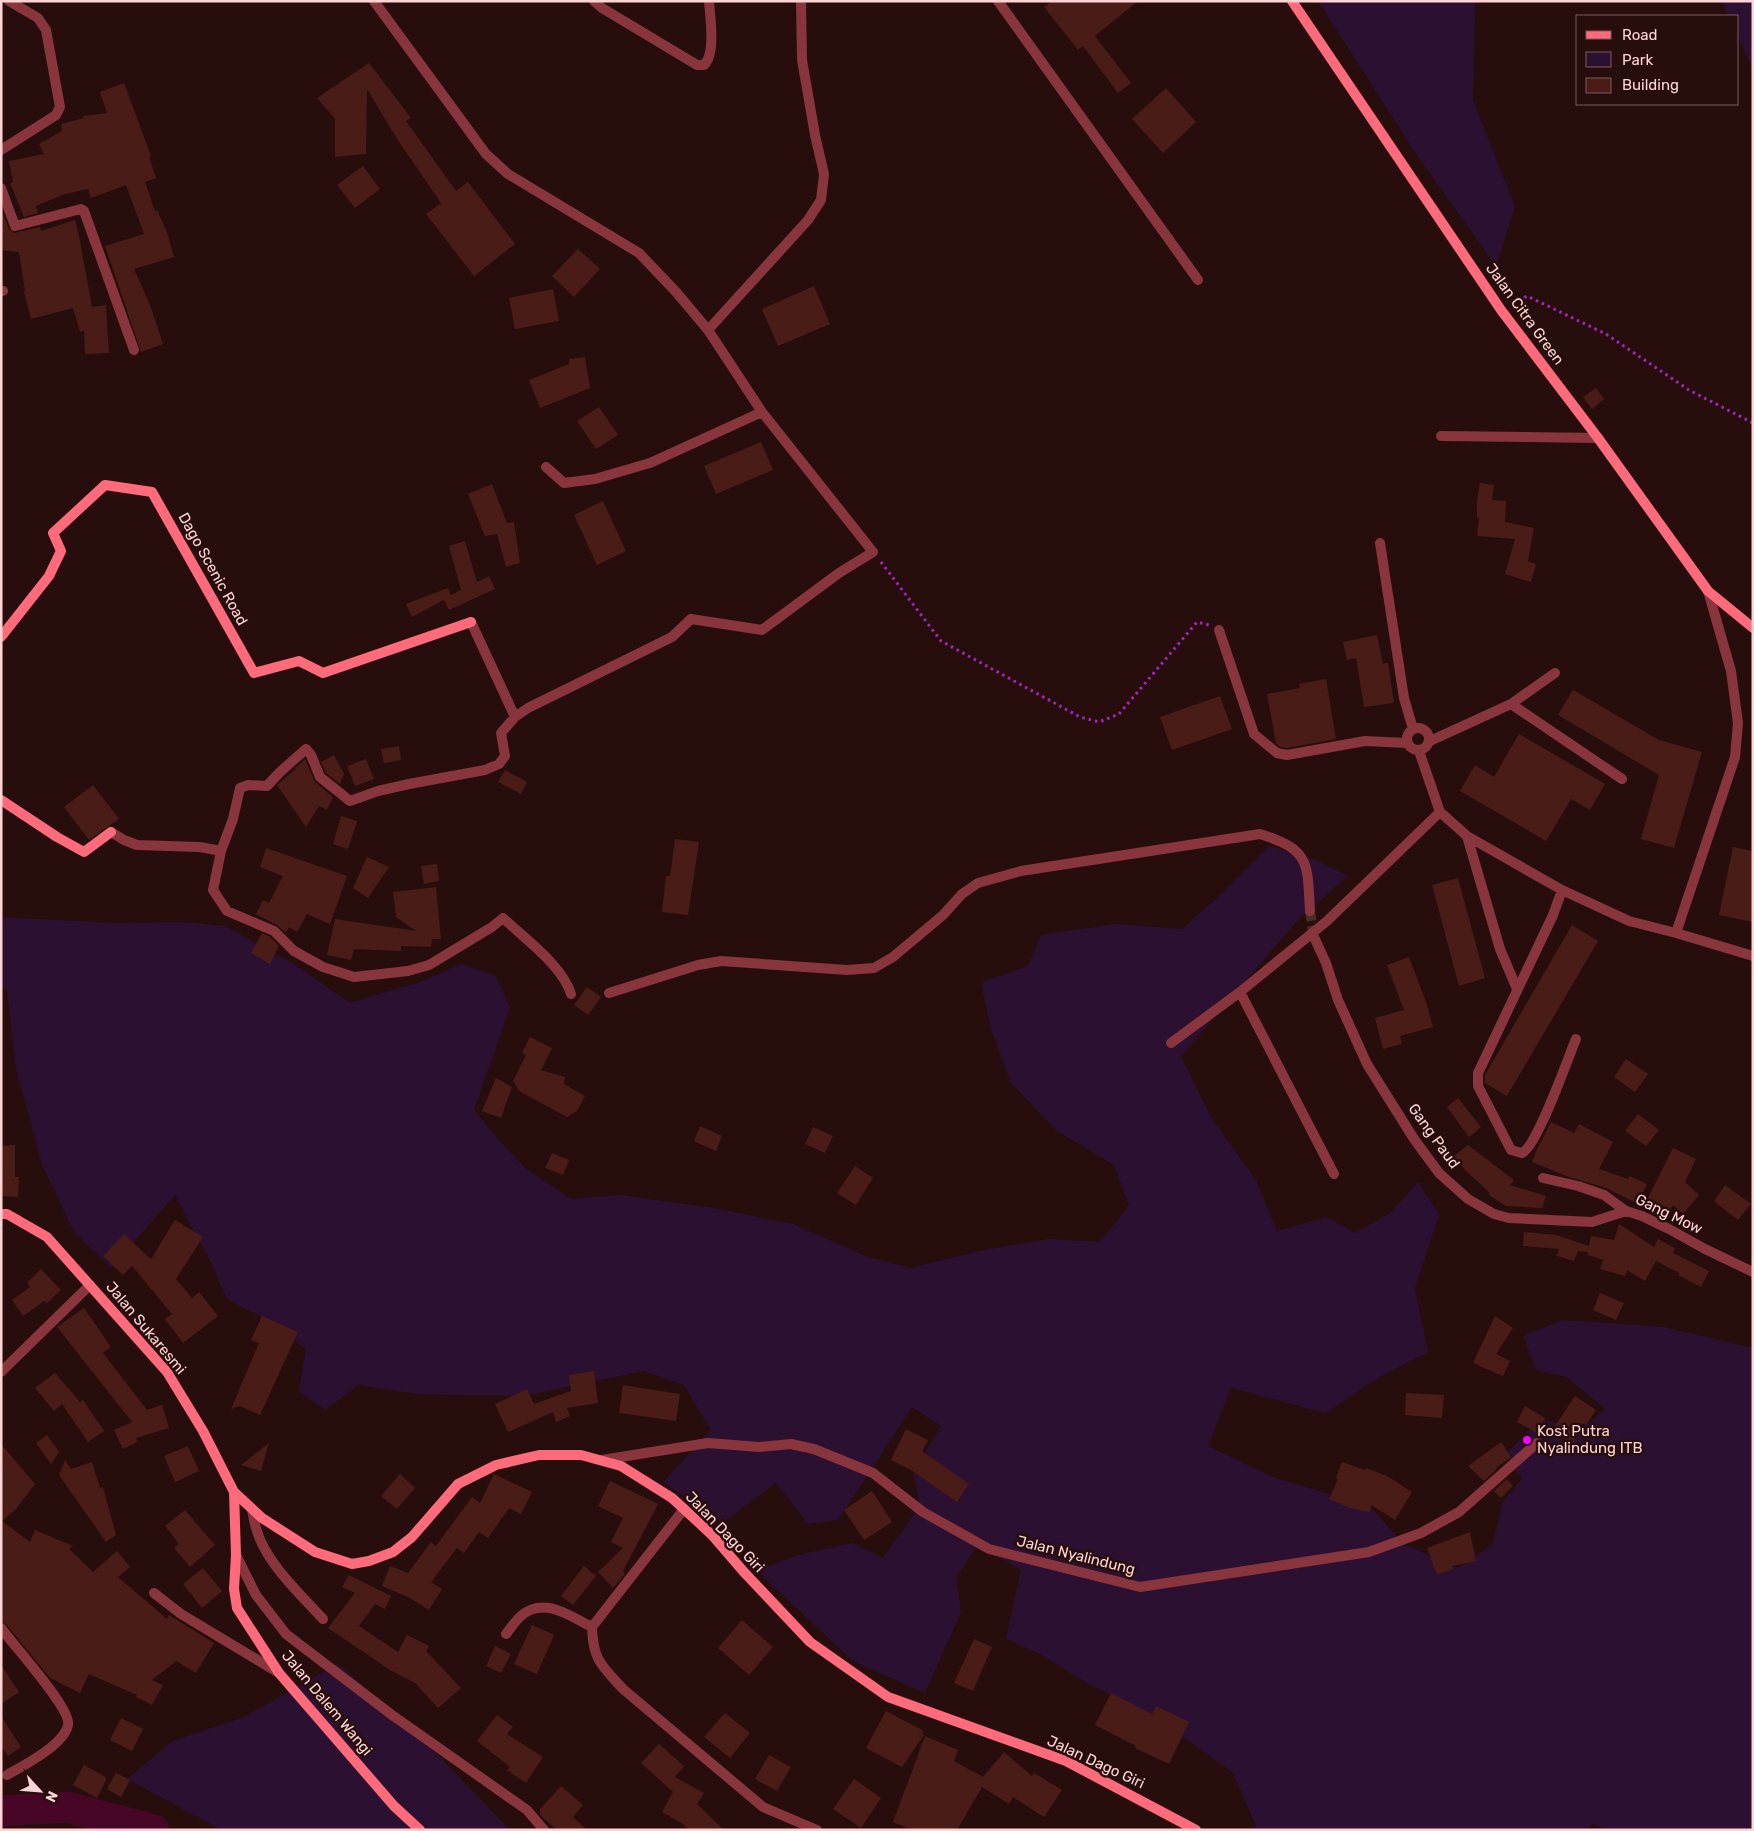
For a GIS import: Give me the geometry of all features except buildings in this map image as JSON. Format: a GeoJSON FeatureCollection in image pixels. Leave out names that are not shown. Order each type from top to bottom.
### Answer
{"type":"FeatureCollection","features":[{"type":"Feature","properties":{"kind":"street"},"geometry":{"type":"LineString","coordinates":[[1,150],[56,115],[60,106],[46,30],[38,18],[9,1]]}},
{"type":"Feature","properties":{"kind":"street"},"geometry":{"type":"LineString","coordinates":[[374,1],[486,154],[508,174],[639,253],[677,293],[708,330],[762,412],[873,552],[839,573],[762,630],[691,619],[672,637],[528,708],[515,717],[501,733],[505,756],[499,764],[485,770],[386,789],[350,801],[320,778],[311,754],[306,749],[267,786],[248,785],[240,788],[233,819],[221,851],[213,890],[227,911],[274,931],[294,951],[323,967],[354,976],[408,971],[429,966],[492,927],[503,918],[542,952],[568,984],[571,994]]}},
{"type":"Feature","properties":{"kind":"street"},"geometry":{"type":"LineString","coordinates":[[594,1],[602,8],[697,65],[704,66],[709,61],[711,51],[709,1]]}},
{"type":"Feature","properties":{"kind":"street"},"geometry":{"type":"LineString","coordinates":[[708,330],[808,220],[821,200],[824,174],[802,60],[801,1]]}},
{"type":"Feature","properties":{"kind":"street"},"geometry":{"type":"LineString","coordinates":[[998,1],[1198,280]]}},
{"type":"Feature","properties":{"kind":"street","name":"Jalan Citra Green"},"geometry":{"type":"LineString","coordinates":[[1292,1],[1501,310],[1598,438],[1708,591],[1753,628]]}},
{"type":"Feature","properties":{"kind":"street"},"geometry":{"type":"LineString","coordinates":[[1,188],[15,226],[56,214],[83,210],[134,350]]}},
{"type":"Feature","properties":{"kind":"street"},"geometry":{"type":"LineString","coordinates":[[546,467],[564,482],[595,479],[650,463],[762,412]]}},
{"type":"Feature","properties":{"kind":"street"},"geometry":{"type":"LineString","coordinates":[[1441,436],[1598,438]]}},
{"type":"Feature","properties":{"kind":"street","name":"Dago Scenic Road"},"geometry":{"type":"LineString","coordinates":[[1,637],[49,576],[61,551],[54,533],[105,485],[152,492],[254,673],[299,661],[323,673],[471,622],[515,717]]}},
{"type":"Feature","properties":{"kind":"street"},"geometry":{"type":"LineString","coordinates":[[1380,543],[1404,698],[1413,729]]}},
{"type":"Feature","properties":{"kind":"street"},"geometry":{"type":"LineString","coordinates":[[1676,933],[1734,757],[1738,723],[1731,672],[1708,591]]}},
{"type":"Feature","properties":{"kind":"street"},"geometry":{"type":"LineString","coordinates":[[1219,630],[1254,734],[1277,753],[1287,755],[1365,741],[1407,742]]}},
{"type":"Feature","properties":{"kind":"street"},"geometry":{"type":"LineString","coordinates":[[1430,741],[1511,704],[1555,673]]}},
{"type":"Feature","properties":{"kind":"street"},"geometry":{"type":"LineString","coordinates":[[1511,704],[1622,779]]}},
{"type":"Feature","properties":{"kind":"street"},"geometry":{"type":"LineString","coordinates":[[1419,751],[1428,746],[1430,741],[1430,736],[1423,728],[1413,729],[1407,737],[1407,742],[1410,747],[1419,751],[1440,812],[1467,836],[1562,890],[1630,921],[1753,956]]}},
{"type":"Feature","properties":{"kind":"street"},"geometry":{"type":"LineString","coordinates":[[1,800],[57,837],[84,852],[111,832],[137,845],[200,847],[221,851]]}},
{"type":"Feature","properties":{"kind":"street"},"geometry":{"type":"LineString","coordinates":[[1171,1043],[1315,933],[1440,812]]}},
{"type":"Feature","properties":{"kind":"street"},"geometry":{"type":"LineString","coordinates":[[609,993],[698,965],[721,961],[847,970],[874,968],[893,957],[943,916],[962,894],[978,883],[1021,871],[1260,834],[1273,838],[1301,854],[1306,866],[1310,911]]}},
{"type":"Feature","properties":{"kind":"street"},"geometry":{"type":"LineString","coordinates":[[1467,836],[1500,949],[1518,989]]}},
{"type":"Feature","properties":{"kind":"street"},"geometry":{"type":"LineString","coordinates":[[1562,890],[1553,915],[1478,1073],[1478,1086],[1511,1150],[1522,1154],[1530,1146],[1547,1111],[1576,1039]]}},
{"type":"Feature","properties":{"kind":"street","name":"Gang Paud"},"geometry":{"type":"LineString","coordinates":[[1315,933],[1338,1000],[1368,1064],[1414,1138],[1439,1173],[1468,1199],[1494,1214],[1509,1218],[1592,1222],[1626,1211]]}},
{"type":"Feature","properties":{"kind":"street"},"geometry":{"type":"LineString","coordinates":[[1240,992],[1334,1174]]}},
{"type":"Feature","properties":{"kind":"street","name":"Gang Mow"},"geometry":{"type":"LineString","coordinates":[[1543,1178],[1578,1186],[1604,1195],[1626,1211],[1642,1216],[1753,1272]]}},
{"type":"Feature","properties":{"kind":"street","name":"Jalan Sukaresmi"},"geometry":{"type":"LineString","coordinates":[[1,1214],[7,1214],[47,1237],[167,1372],[203,1430],[234,1492]]}},
{"type":"Feature","properties":{"kind":"street"},"geometry":{"type":"LineString","coordinates":[[1,1372],[90,1285]]}},
{"type":"Feature","properties":{"kind":"street","name":"Jalan Nyalindung"},"geometry":{"type":"LineString","coordinates":[[602,1460],[708,1443],[759,1447],[791,1444],[814,1449],[873,1473],[923,1512],[989,1549],[1140,1587],[1369,1552],[1421,1534],[1459,1512],[1537,1443]]}},
{"type":"Feature","properties":{"kind":"street","name":"Jalan Dago Giri"},"geometry":{"type":"LineString","coordinates":[[234,1492],[262,1518],[315,1552],[352,1564],[369,1561],[393,1552],[412,1537],[458,1484],[496,1465],[539,1456],[581,1454],[621,1466],[672,1498],[712,1535],[810,1642],[888,1697],[1066,1761],[1196,1830]]}},
{"type":"Feature","properties":{"kind":"street","name":"Jalan Dalem Wangi"},"geometry":{"type":"LineString","coordinates":[[234,1492],[236,1555],[234,1589],[237,1608],[279,1673],[394,1806],[420,1830]]}},
{"type":"Feature","properties":{"kind":"street"},"geometry":{"type":"LineString","coordinates":[[252,1509],[256,1529],[266,1553],[323,1619]]}},
{"type":"Feature","properties":{"kind":"street"},"geometry":{"type":"LineString","coordinates":[[684,1509],[592,1627],[593,1646],[596,1657],[604,1669],[623,1688],[763,1807],[817,1830]]}},
{"type":"Feature","properties":{"kind":"street"},"geometry":{"type":"LineString","coordinates":[[236,1555],[256,1595],[286,1634],[392,1715],[527,1810],[544,1830]]}},
{"type":"Feature","properties":{"kind":"street"},"geometry":{"type":"LineString","coordinates":[[154,1593],[181,1614],[279,1673]]}},
{"type":"Feature","properties":{"kind":"street"},"geometry":{"type":"LineString","coordinates":[[506,1634],[520,1616],[531,1608],[542,1606],[565,1614],[592,1627]]}},
{"type":"Feature","properties":{"kind":"street"},"geometry":{"type":"LineString","coordinates":[[1,1628],[5,1642],[55,1696],[69,1718],[68,1727],[61,1737],[42,1755],[7,1775]]}},
{"type":"Feature","properties":{"kind":"path"},"geometry":{"type":"LineString","coordinates":[[1501,310],[1527,296],[1606,334],[1689,390],[1753,423]]}},
{"type":"Feature","properties":{"kind":"path"},"geometry":{"type":"LineString","coordinates":[[873,552],[941,641],[1080,717],[1099,722],[1118,714],[1197,622],[1219,630]]}},
{"type":"Feature","properties":{"kind":"green space"},"geometry":{"type":"Polygon","coordinates":[[[1318,1],[1475,1],[1473,100],[1515,207],[1496,266],[1418,157],[1318,1]]]}},
{"type":"Feature","properties":{"kind":"green space"},"geometry":{"type":"Polygon","coordinates":[[[1723,1],[1753,1],[1753,70],[1739,39],[1739,15],[1728,15],[1723,1]]]}},
{"type":"Feature","properties":{"kind":"green space"},"geometry":{"type":"Polygon","coordinates":[[[1269,846],[1313,859],[1348,876],[1298,920],[1181,1056],[1211,1117],[1257,1182],[1277,1231],[1326,1217],[1355,1233],[1390,1213],[1418,1182],[1439,1214],[1415,1288],[1428,1352],[1378,1378],[1325,1413],[1231,1388],[1208,1446],[1273,1477],[1371,1507],[1403,1544],[1458,1568],[1493,1544],[1503,1501],[1522,1479],[1505,1455],[1541,1418],[1579,1431],[1605,1409],[1567,1377],[1536,1370],[1523,1336],[1562,1320],[1664,1327],[1753,1348],[1753,1830],[1612,1830],[1591,1824],[1588,1830],[1250,1830],[1256,1826],[1233,1773],[1153,1715],[1087,1683],[1040,1654],[1006,1639],[1021,1570],[977,1545],[956,1578],[961,1612],[925,1693],[853,1661],[757,1571],[794,1556],[852,1543],[883,1558],[920,1506],[913,1472],[941,1426],[912,1407],[838,1520],[808,1524],[776,1483],[722,1523],[663,1482],[711,1430],[684,1385],[644,1371],[523,1396],[418,1394],[358,1385],[325,1410],[299,1391],[306,1350],[273,1323],[227,1299],[210,1261],[175,1195],[111,1268],[74,1232],[42,1164],[16,1069],[7,989],[1,988],[1,917],[113,923],[183,922],[225,926],[294,964],[350,1003],[420,982],[462,964],[496,976],[510,1008],[474,1109],[490,1130],[525,1168],[571,1199],[620,1195],[714,1208],[793,1224],[868,1257],[910,1268],[984,1250],[1049,1239],[1100,1242],[1129,1205],[1114,1165],[1057,1131],[1011,1083],[991,1029],[981,983],[1028,966],[1041,935],[1114,924],[1182,929],[1217,898],[1269,846]]]}},
{"type":"Feature","properties":{"kind":"green space"},"geometry":{"type":"Polygon","coordinates":[[[338,1664],[416,1732],[510,1830],[222,1830],[127,1779],[173,1741],[244,1717],[338,1664]]]}},
{"type":"Feature","properties":{"kind":"waterway"},"geometry":{"type":"LineString","coordinates":[[1,1811],[67,1807],[154,1830]]}},
{"type":"Feature","properties":{"kind":"tunnel"},"geometry":{"type":"LineString","coordinates":[[1310,911],[1314,937]]}},
{"type":"Feature","properties":{"kind":"place","name":"Kost Putra Nyalindung ITB"},"geometry":{"type":"Point","coordinates":[1527,1440]}}]}
